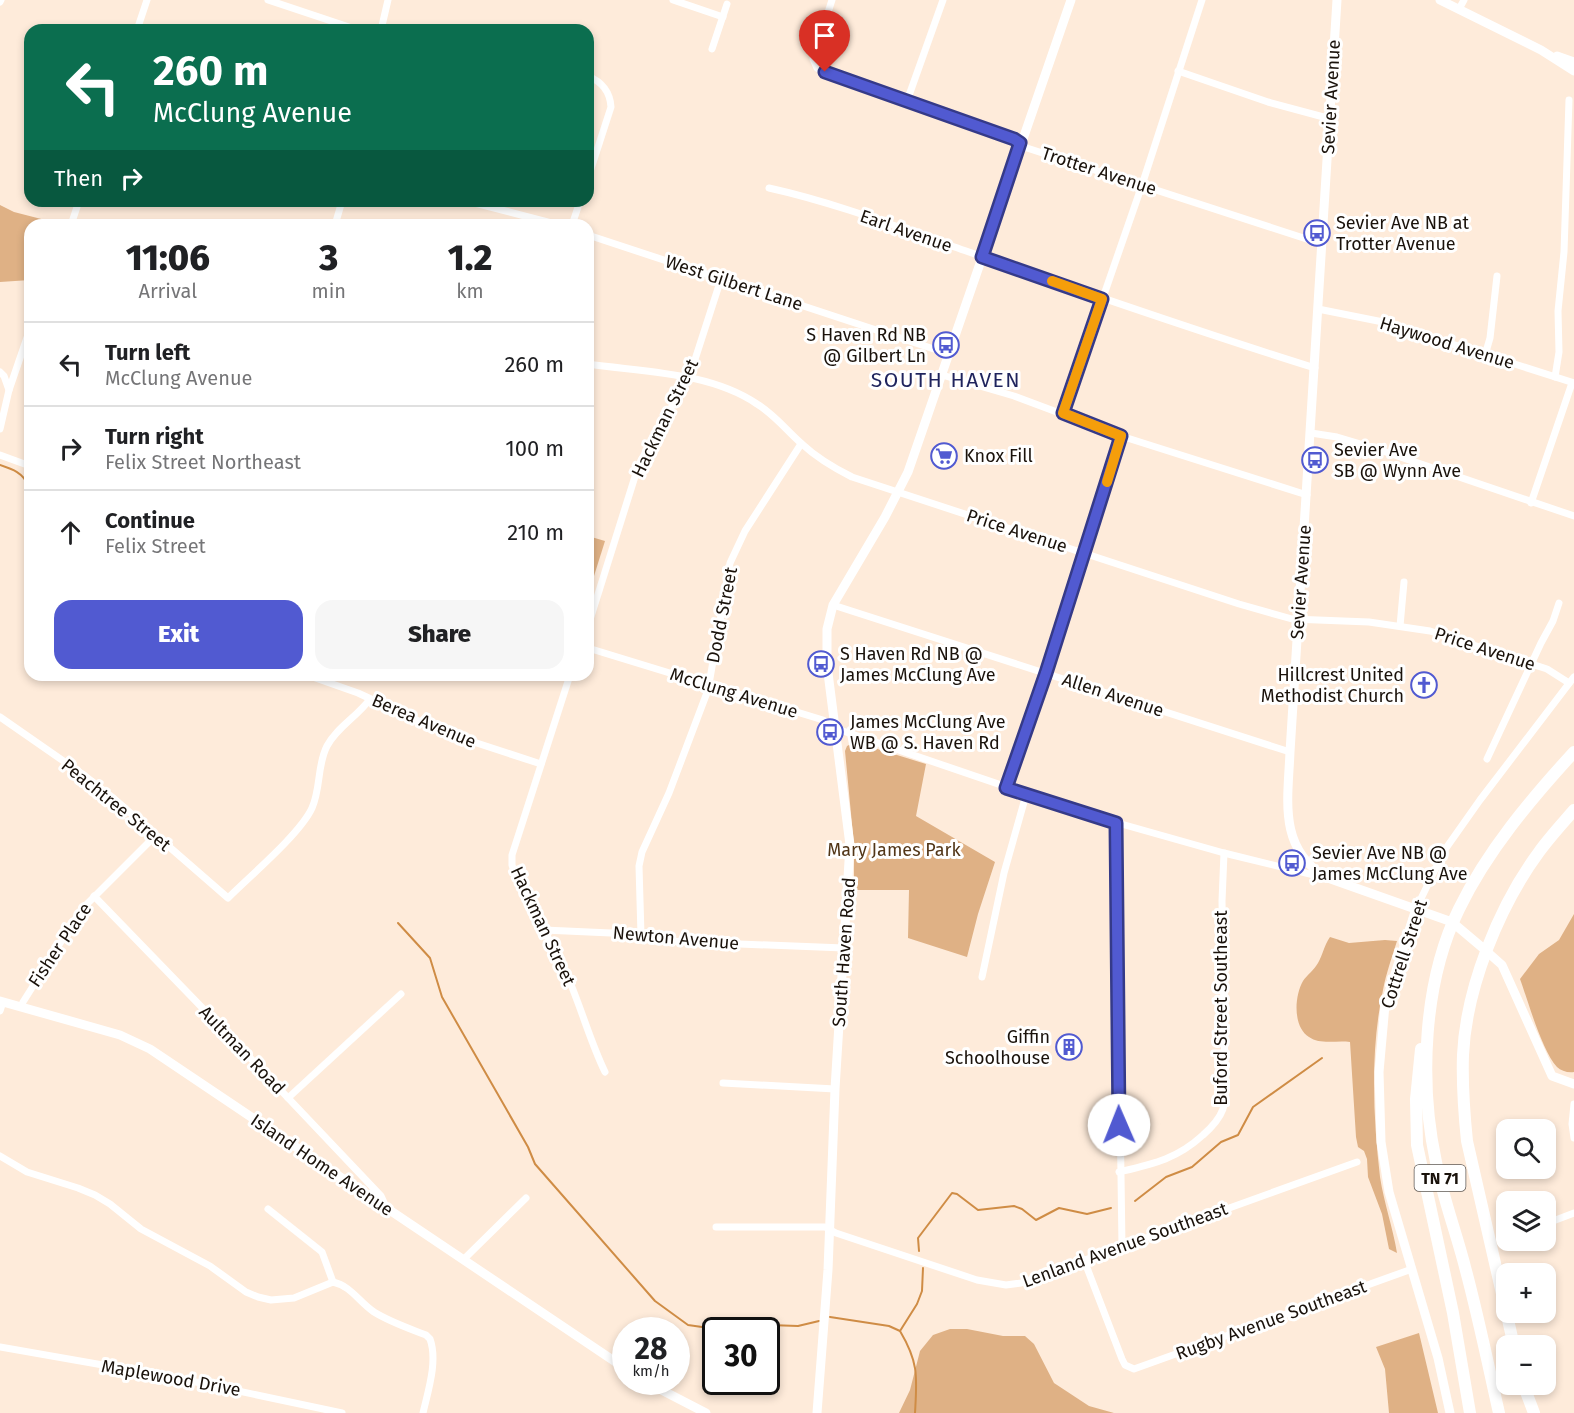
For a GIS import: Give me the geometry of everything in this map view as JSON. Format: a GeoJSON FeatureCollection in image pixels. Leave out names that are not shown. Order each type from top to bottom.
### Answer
{"type":"FeatureCollection","features":[{"type":"Feature","properties":{"kind":"highway","name":"TN 71"},"geometry":{"type":"LineString","coordinates":[[1499,1413],[1466,1269],[1436,1162],[1428,1104],[1428,1037],[1434,989],[1447,939],[1458,910],[1499,842],[1574,752]]}},
{"type":"Feature","properties":{"kind":"highway","name":"TN 71"},"geometry":{"type":"LineString","coordinates":[[1511,1335],[1472,1168],[1463,1108],[1463,1054],[1480,969],[1493,932],[1515,889],[1539,852],[1574,810]]}},
{"type":"Feature","properties":{"kind":"highway"},"geometry":{"type":"LineString","coordinates":[[1434,989],[1421,1044],[1416,1099],[1417,1145],[1453,1313],[1470,1413]]}},
{"type":"Feature","properties":{"kind":"highway"},"geometry":{"type":"LineString","coordinates":[[1525,1395],[1529,1413]]}},
{"type":"Feature","properties":{"kind":"highway"},"geometry":{"type":"LineString","coordinates":[[1527,1395],[1534,1413]]}},
{"type":"Feature","properties":{"kind":"street"},"geometry":{"type":"LineString","coordinates":[[139,24],[147,0]]}},
{"type":"Feature","properties":{"kind":"street"},"geometry":{"type":"LineString","coordinates":[[268,0],[340,24]]}},
{"type":"Feature","properties":{"kind":"street"},"geometry":{"type":"LineString","coordinates":[[382,24],[388,0]]}},
{"type":"Feature","properties":{"kind":"street"},"geometry":{"type":"LineString","coordinates":[[673,0],[723,17]]}},
{"type":"Feature","properties":{"kind":"street","name":"Trotter Avenue"},"geometry":{"type":"LineString","coordinates":[[832,0],[814,52],[813,64],[825,72],[1014,139],[1027,148],[1322,244]]}},
{"type":"Feature","properties":{"kind":"street"},"geometry":{"type":"LineString","coordinates":[[907,101],[943,0]]}},
{"type":"Feature","properties":{"kind":"street","name":"South Haven Road"},"geometry":{"type":"LineString","coordinates":[[818,1413],[850,845],[827,665],[827,629],[834,605],[899,493],[1071,0]]}},
{"type":"Feature","properties":{"kind":"street"},"geometry":{"type":"LineString","coordinates":[[1063,413],[1142,185],[1202,0]]}},
{"type":"Feature","properties":{"kind":"street","name":"Sevier Avenue"},"geometry":{"type":"LineString","coordinates":[[1337,0],[1290,752],[1288,808],[1292,837],[1302,858],[1325,877],[1452,922],[1502,965],[1552,1076],[1574,1084]]}},
{"type":"Feature","properties":{"kind":"street"},"geometry":{"type":"LineString","coordinates":[[1440,0],[1541,50],[1574,71]]}},
{"type":"Feature","properties":{"kind":"street"},"geometry":{"type":"LineString","coordinates":[[1459,9],[1464,0]]}},
{"type":"Feature","properties":{"kind":"street"},"geometry":{"type":"LineString","coordinates":[[712,49],[727,4]]}},
{"type":"Feature","properties":{"kind":"street"},"geometry":{"type":"LineString","coordinates":[[1541,50],[1574,62]]}},
{"type":"Feature","properties":{"kind":"street"},"geometry":{"type":"LineString","coordinates":[[1178,71],[1268,102],[1331,119]]}},
{"type":"Feature","properties":{"kind":"street"},"geometry":{"type":"LineString","coordinates":[[594,79],[607,90],[611,107],[594,159]]}},
{"type":"Feature","properties":{"kind":"street"},"geometry":{"type":"LineString","coordinates":[[1555,377],[1559,352],[1558,311],[1564,252],[1569,100]]}},
{"type":"Feature","properties":{"kind":"street","name":"Earl Avenue"},"geometry":{"type":"LineString","coordinates":[[769,188],[823,202],[1102,299],[1315,368]]}},
{"type":"Feature","properties":{"kind":"street"},"geometry":{"type":"LineString","coordinates":[[489,207],[532,219]]}},
{"type":"Feature","properties":{"kind":"street"},"geometry":{"type":"LineString","coordinates":[[1565,216],[1574,216]]}},
{"type":"Feature","properties":{"kind":"street","name":"West Gilbert Lane"},"geometry":{"type":"LineString","coordinates":[[594,237],[949,354]]}},
{"type":"Feature","properties":{"kind":"street"},"geometry":{"type":"LineString","coordinates":[[1485,355],[1490,338],[1497,276]]}},
{"type":"Feature","properties":{"kind":"street","name":"Hackman Street"},"geometry":{"type":"LineString","coordinates":[[594,607],[639,467],[651,441],[689,378],[721,279]]}},
{"type":"Feature","properties":{"kind":"street","name":"Haywood Avenue"},"geometry":{"type":"LineString","coordinates":[[1318,309],[1383,322],[1573,383]]}},
{"type":"Feature","properties":{"kind":"street"},"geometry":{"type":"LineString","coordinates":[[0,429],[9,390],[24,346]]}},
{"type":"Feature","properties":{"kind":"street","name":"Price Avenue"},"geometry":{"type":"LineString","coordinates":[[594,365],[710,382],[741,394],[774,417],[801,444],[831,467],[852,477],[1279,617],[1400,626],[1430,631],[1547,669],[1572,680]]}},
{"type":"Feature","properties":{"kind":"street"},"geometry":{"type":"LineString","coordinates":[[0,372],[9,390]]}},
{"type":"Feature","properties":{"kind":"street"},"geometry":{"type":"LineString","coordinates":[[942,375],[1014,396],[1121,436],[1307,495]]}},
{"type":"Feature","properties":{"kind":"street"},"geometry":{"type":"LineString","coordinates":[[1531,503],[1573,383]]}},
{"type":"Feature","properties":{"kind":"street"},"geometry":{"type":"LineString","coordinates":[[1311,433],[1337,437],[1374,448],[1574,516]]}},
{"type":"Feature","properties":{"kind":"street"},"geometry":{"type":"LineString","coordinates":[[1006,788],[1046,673],[1121,436]]}},
{"type":"Feature","properties":{"kind":"street","name":"Dodd Street"},"geometry":{"type":"LineString","coordinates":[[641,935],[639,880],[642,852],[669,793],[709,685],[730,563],[745,531],[801,444]]}},
{"type":"Feature","properties":{"kind":"street"},"geometry":{"type":"LineString","coordinates":[[0,455],[24,464]]}},
{"type":"Feature","properties":{"kind":"street"},"geometry":{"type":"LineString","coordinates":[[1400,626],[1404,582]]}},
{"type":"Feature","properties":{"kind":"street"},"geometry":{"type":"LineString","coordinates":[[1487,759],[1553,621],[1559,603]]}},
{"type":"Feature","properties":{"kind":"street","name":"Allen Avenue"},"geometry":{"type":"LineString","coordinates":[[834,605],[1290,752]]}},
{"type":"Feature","properties":{"kind":"street","name":"McClung Avenue"},"geometry":{"type":"LineString","coordinates":[[594,650],[823,720],[835,727],[1006,788],[1116,823],[1224,853],[1325,877]]}},
{"type":"Feature","properties":{"kind":"street","name":"Cottrell Street"},"geometry":{"type":"LineString","coordinates":[[1450,1413],[1438,1358],[1389,1192],[1381,1142],[1379,1072],[1386,1005],[1416,909],[1444,850],[1572,680]]}},
{"type":"Feature","properties":{"kind":"street","name":"Berea Avenue"},"geometry":{"type":"LineString","coordinates":[[323,681],[370,699],[440,731],[541,764]]}},
{"type":"Feature","properties":{"kind":"street","name":"Hackman Street"},"geometry":{"type":"LineString","coordinates":[[568,681],[512,855],[512,865],[563,966],[605,1072]]}},
{"type":"Feature","properties":{"kind":"street","name":"Peachtree Street"},"geometry":{"type":"LineString","coordinates":[[0,717],[85,776],[228,898],[304,820],[314,802],[321,764],[328,745],[338,731],[370,699]]}},
{"type":"Feature","properties":{"kind":"street"},"geometry":{"type":"LineString","coordinates":[[982,976],[1004,873],[1026,795]]}},
{"type":"Feature","properties":{"kind":"street"},"geometry":{"type":"LineString","coordinates":[[1116,823],[1119,1172],[1122,1246]]}},
{"type":"Feature","properties":{"kind":"street","name":"Fisher Place"},"geometry":{"type":"LineString","coordinates":[[21,1007],[81,910],[155,836]]}},
{"type":"Feature","properties":{"kind":"street","name":"Buford Street Southeast"},"geometry":{"type":"LineString","coordinates":[[1119,1172],[1179,1154],[1206,1133],[1222,1113],[1225,1077],[1221,901],[1224,853]]}},
{"type":"Feature","properties":{"kind":"street","name":"Aultman Road"},"geometry":{"type":"LineString","coordinates":[[94,896],[381,1196],[386,1207]]}},
{"type":"Feature","properties":{"kind":"street","name":"Newton Avenue"},"geometry":{"type":"LineString","coordinates":[[544,930],[617,932],[664,941],[844,948]]}},
{"type":"Feature","properties":{"kind":"street"},"geometry":{"type":"LineString","coordinates":[[288,1098],[400,994]]}},
{"type":"Feature","properties":{"kind":"street","name":"Island Home Avenue"},"geometry":{"type":"LineString","coordinates":[[1,1005],[21,1007],[120,1035],[143,1045],[612,1359]]}},
{"type":"Feature","properties":{"kind":"street"},"geometry":{"type":"LineString","coordinates":[[723,1083],[835,1089]]}},
{"type":"Feature","properties":{"kind":"street"},"geometry":{"type":"LineString","coordinates":[[1574,1104],[1572,1124],[1574,1138]]}},
{"type":"Feature","properties":{"kind":"street"},"geometry":{"type":"LineString","coordinates":[[0,1156],[27,1172],[95,1195],[149,1234],[210,1266],[246,1292],[258,1297],[271,1300],[294,1298],[333,1282],[347,1287],[368,1308],[382,1317],[426,1335],[430,1339],[431,1367],[423,1413]]}},
{"type":"Feature","properties":{"kind":"street","name":"Lenland Avenue Southeast"},"geometry":{"type":"LineString","coordinates":[[716,1227],[825,1227],[977,1280],[1006,1285],[1021,1283],[1357,1162]]}},
{"type":"Feature","properties":{"kind":"street"},"geometry":{"type":"LineString","coordinates":[[464,1259],[526,1198]]}},
{"type":"Feature","properties":{"kind":"street"},"geometry":{"type":"LineString","coordinates":[[268,1209],[322,1252],[333,1282]]}},
{"type":"Feature","properties":{"kind":"street"},"geometry":{"type":"LineString","coordinates":[[1556,1220],[1574,1213]]}},
{"type":"Feature","properties":{"kind":"street","name":"Rugby Avenue Southeast"},"geometry":{"type":"LineString","coordinates":[[1084,1260],[1122,1359],[1129,1367],[1134,1368],[1412,1269]]}},
{"type":"Feature","properties":{"kind":"street","name":"Maplewood Drive"},"geometry":{"type":"LineString","coordinates":[[0,1347],[177,1378],[342,1413]]}},
{"type":"Feature","properties":{"kind":"street"},"geometry":{"type":"LineString","coordinates":[[671,1395],[706,1413]]}},
{"type":"Feature","properties":{"kind":"green space"},"geometry":{"type":"Polygon","coordinates":[[[0,205],[14,212],[41,219],[24,219],[24,280],[0,282],[0,205]]]}},
{"type":"Feature","properties":{"kind":"green space"},"geometry":{"type":"Polygon","coordinates":[[[594,538],[605,541],[594,576],[594,538]]]}},
{"type":"Feature","properties":{"kind":"green space","name":"Mary James Park"},"geometry":{"type":"Polygon","coordinates":[[[855,742],[926,764],[916,816],[995,862],[967,957],[908,938],[909,890],[854,890],[854,845],[845,751],[847,746],[855,742]]]}},
{"type":"Feature","properties":{"kind":"green space"},"geometry":{"type":"Polygon","coordinates":[[[1574,914],[1574,1072],[1569,1072],[1557,1067],[1551,1060],[1520,979],[1539,954],[1559,940],[1574,914]]]}},
{"type":"Feature","properties":{"kind":"green space"},"geometry":{"type":"Polygon","coordinates":[[[1330,937],[1349,943],[1397,941],[1379,1013],[1374,1084],[1380,1177],[1397,1253],[1389,1249],[1382,1214],[1368,1177],[1367,1159],[1364,1151],[1358,1147],[1350,1042],[1323,1042],[1313,1039],[1304,1032],[1298,1019],[1297,1003],[1300,988],[1318,963],[1330,937]]]}},
{"type":"Feature","properties":{"kind":"green space"},"geometry":{"type":"Polygon","coordinates":[[[950,1329],[967,1329],[1003,1336],[1025,1336],[1034,1344],[1054,1383],[1089,1406],[1114,1413],[899,1413],[910,1390],[920,1351],[933,1335],[950,1329]]]}},
{"type":"Feature","properties":{"kind":"green space"},"geometry":{"type":"Polygon","coordinates":[[[1419,1333],[1438,1413],[1389,1413],[1385,1369],[1376,1347],[1419,1333]]]}},
{"type":"Feature","properties":{"kind":"waterway"},"geometry":{"type":"LineString","coordinates":[[0,465],[24,478]]}},
{"type":"Feature","properties":{"kind":"waterway"},"geometry":{"type":"LineString","coordinates":[[398,923],[430,958],[442,997],[528,1147],[535,1164],[655,1301],[688,1325],[709,1328],[798,1326],[819,1321]]}},
{"type":"Feature","properties":{"kind":"waterway"},"geometry":{"type":"LineString","coordinates":[[1135,1201],[1166,1177],[1192,1167],[1221,1142],[1238,1135],[1253,1107],[1322,1058]]}},
{"type":"Feature","properties":{"kind":"waterway"},"geometry":{"type":"LineString","coordinates":[[919,1251],[918,1238],[952,1193],[957,1194],[978,1210],[1014,1206],[1036,1220],[1059,1208],[1087,1214],[1111,1208]]}},
{"type":"Feature","properties":{"kind":"waterway"},"geometry":{"type":"LineString","coordinates":[[915,1413],[914,1362],[900,1331],[917,1304],[922,1291],[923,1268]]}},
{"type":"Feature","properties":{"kind":"waterway"},"geometry":{"type":"LineString","coordinates":[[830,1317],[889,1326],[900,1331]]}},
{"type":"Feature","properties":{"kind":"slow traffic"},"geometry":{"type":"LineString","coordinates":[[1052,281],[1102,299],[1063,413],[1121,436],[1107,482]]}},
{"type":"Feature","properties":{"kind":"place","name":"Sevier Ave NB at Trotter Avenue"},"geometry":{"type":"Point","coordinates":[1317,233]}},
{"type":"Feature","properties":{"kind":"place","name":"S Haven Rd NB @ Gilbert Ln"},"geometry":{"type":"Point","coordinates":[946,345]}},
{"type":"Feature","properties":{"kind":"place","name":"Knox Fill"},"geometry":{"type":"Point","coordinates":[944,456]}},
{"type":"Feature","properties":{"kind":"place","name":"Sevier Ave SB @ Wynn Ave"},"geometry":{"type":"Point","coordinates":[1315,460]}},
{"type":"Feature","properties":{"kind":"place","name":"S Haven Rd NB @ James McClung Ave"},"geometry":{"type":"Point","coordinates":[821,664]}},
{"type":"Feature","properties":{"kind":"place","name":"Hillcrest United Methodist Church"},"geometry":{"type":"Point","coordinates":[1424,685]}},
{"type":"Feature","properties":{"kind":"place","name":"James McClung Ave WB @ S. Haven Rd"},"geometry":{"type":"Point","coordinates":[830,732]}},
{"type":"Feature","properties":{"kind":"place","name":"Sevier Ave NB @ James McClung Ave"},"geometry":{"type":"Point","coordinates":[1292,863]}},
{"type":"Feature","properties":{"kind":"place","name":"Giffin Schoolhouse"},"geometry":{"type":"Point","coordinates":[1069,1047]}},
{"type":"Feature","properties":{"kind":"district","name":"SOUTH HAVEN"},"geometry":{"type":"Point","coordinates":[946,380]}},
{"type":"Feature","properties":{"kind":"route"},"geometry":{"type":"LineString","coordinates":[[825,72],[1020,143],[982,257],[1102,299],[1063,413],[1121,436],[1046,673],[1006,788],[1116,823],[1119,1125]]}}]}
